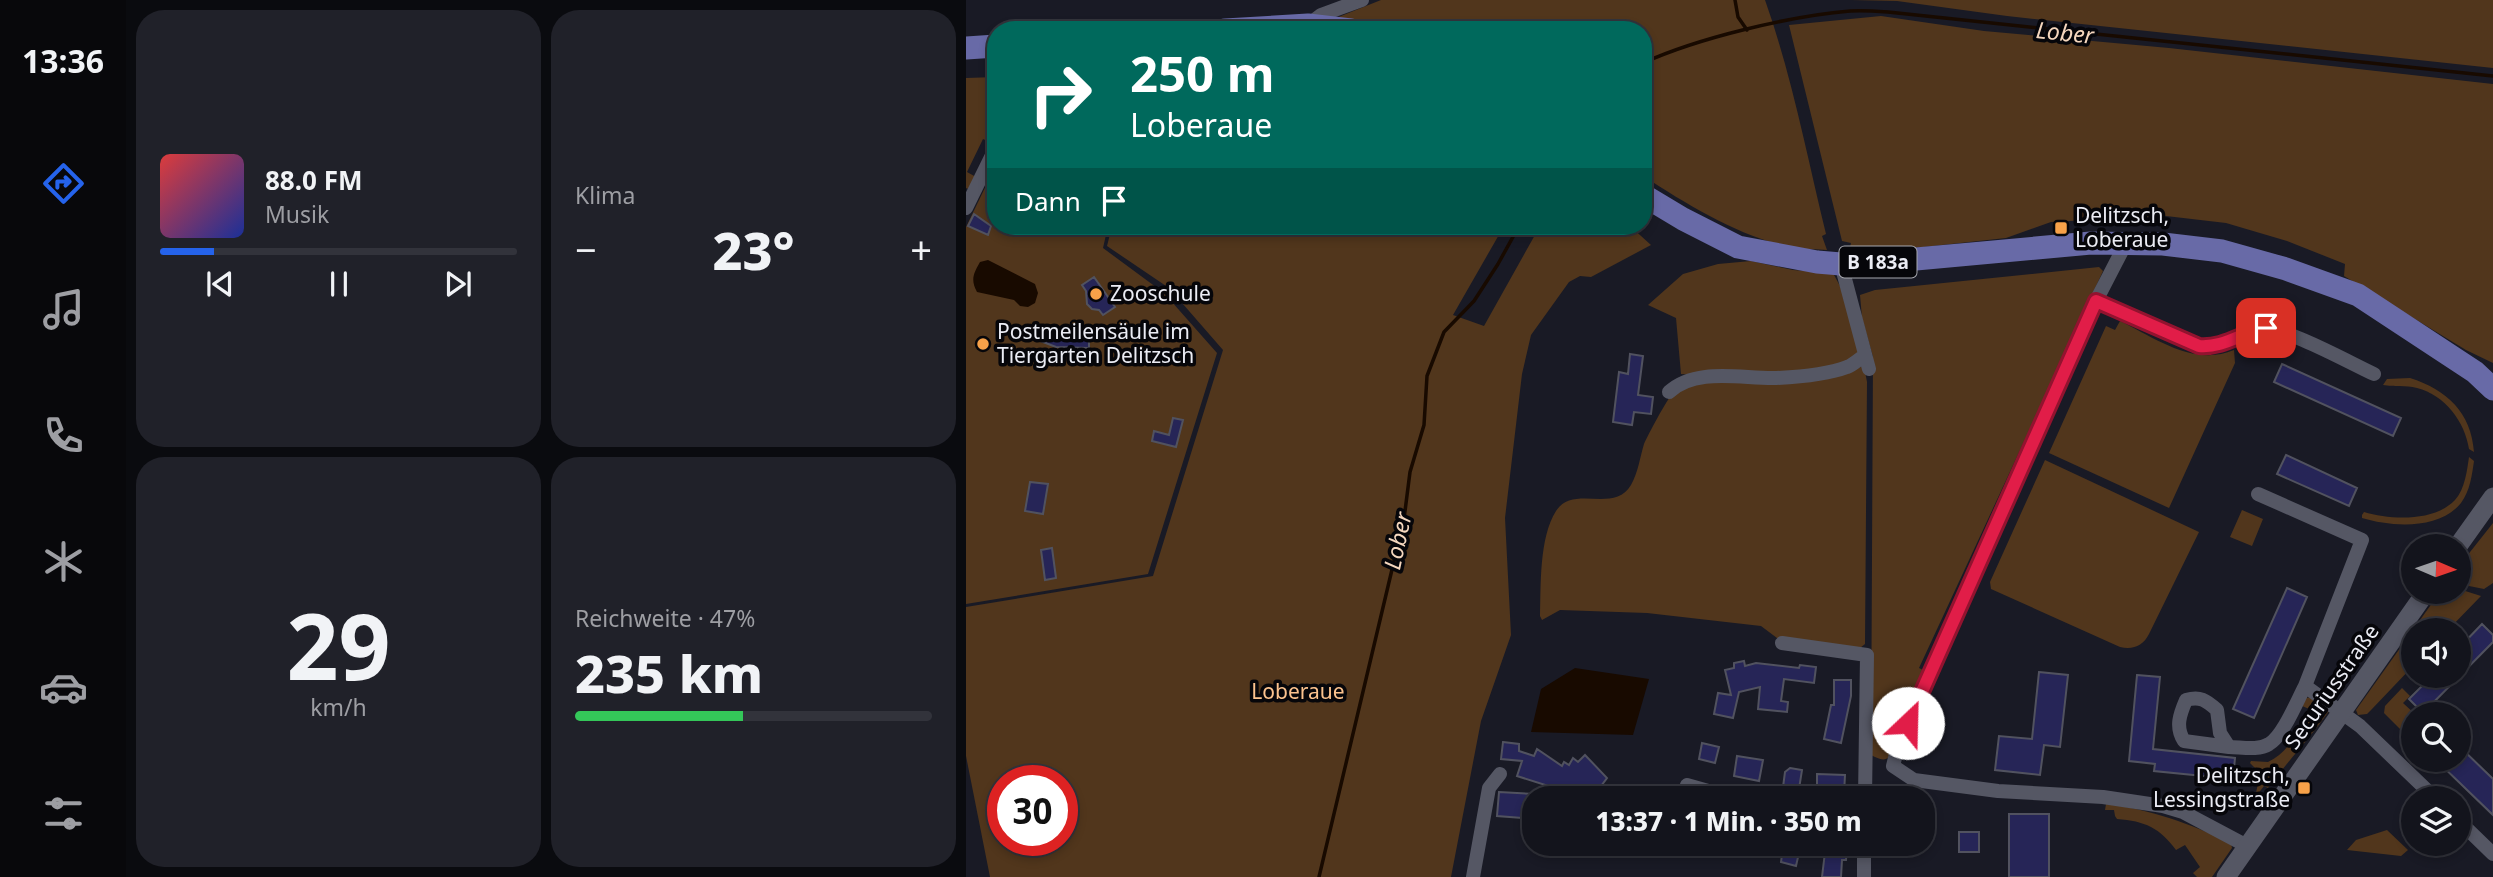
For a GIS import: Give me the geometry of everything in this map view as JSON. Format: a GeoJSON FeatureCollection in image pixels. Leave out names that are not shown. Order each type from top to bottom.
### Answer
{"type":"FeatureCollection","features":[{"type":"Feature","properties":{"kind":"main road"},"geometry":{"type":"LineString","coordinates":[[966,48],[987,47]]}},
{"type":"Feature","properties":{"kind":"main road","name":"B 183a"},"geometry":{"type":"LineString","coordinates":[[1652,200],[1738,247],[1794,260],[1841,264],[2091,243],[2126,243],[2222,251],[2286,269],[2358,295],[2475,372],[2493,389]]}},
{"type":"Feature","properties":{"kind":"street"},"geometry":{"type":"LineString","coordinates":[[1313,21],[1321,15],[1363,0]]}},
{"type":"Feature","properties":{"kind":"street"},"geometry":{"type":"LineString","coordinates":[[966,208],[987,165]]}},
{"type":"Feature","properties":{"kind":"street"},"geometry":{"type":"LineString","coordinates":[[2126,243],[2096,301],[1898,746],[1893,766],[1914,780],[1998,791],[2103,797],[2163,806],[2183,813],[2247,846]]}},
{"type":"Feature","properties":{"kind":"street"},"geometry":{"type":"LineString","coordinates":[[1669,392],[1689,380],[1707,376],[1778,378],[1867,362],[1841,264]]}},
{"type":"Feature","properties":{"kind":"street"},"geometry":{"type":"LineString","coordinates":[[2096,301],[2199,346],[2227,344],[2255,330],[2277,330],[2374,374]]}},
{"type":"Feature","properties":{"kind":"street"},"geometry":{"type":"LineString","coordinates":[[2229,747],[2256,748],[2269,744],[2279,734],[2305,686],[2362,540],[2258,494]]}},
{"type":"Feature","properties":{"kind":"street"},"geometry":{"type":"LineString","coordinates":[[2467,534],[2493,497]]}},
{"type":"Feature","properties":{"kind":"street","name":"Securiusstraße"},"geometry":{"type":"LineString","coordinates":[[2226,877],[2418,604]]}},
{"type":"Feature","properties":{"kind":"street"},"geometry":{"type":"LineString","coordinates":[[1782,643],[1867,655],[1865,786]]}},
{"type":"Feature","properties":{"kind":"street"},"geometry":{"type":"LineString","coordinates":[[2305,686],[2360,726],[2422,786]]}},
{"type":"Feature","properties":{"kind":"street"},"geometry":{"type":"LineString","coordinates":[[1473,877],[1489,788],[1500,774]]}},
{"type":"Feature","properties":{"kind":"street"},"geometry":{"type":"LineString","coordinates":[[2471,833],[2493,854]]}},
{"type":"Feature","properties":{"kind":"street"},"geometry":{"type":"LineString","coordinates":[[1864,856],[1864,877]]}},
{"type":"Feature","properties":{"kind":"green space"},"geometry":{"type":"Polygon","coordinates":[[[1381,0],[1765,0],[1798,116],[1826,234],[1822,236],[1827,250],[1795,248],[1754,236],[1697,209],[1652,182],[1652,21],[1348,21],[1336,18],[1381,0]]]}},
{"type":"Feature","properties":{"kind":"green space"},"geometry":{"type":"Polygon","coordinates":[[[1851,0],[2493,0],[2493,68],[2007,16],[1897,1],[1851,0]]]}},
{"type":"Feature","properties":{"kind":"green space"},"geometry":{"type":"Polygon","coordinates":[[[1881,16],[1984,31],[2169,48],[2493,84],[2493,363],[2466,350],[2344,276],[2345,264],[2287,241],[2226,223],[2166,216],[2051,222],[2006,238],[1896,250],[1849,252],[1851,243],[1842,241],[1789,25],[1881,16]]]}},
{"type":"Feature","properties":{"kind":"green space"},"geometry":{"type":"Polygon","coordinates":[[[987,77],[987,141],[983,139],[967,172],[976,177],[970,190],[966,188],[966,78],[987,77]]]}},
{"type":"Feature","properties":{"kind":"green space"},"geometry":{"type":"Polygon","coordinates":[[[987,184],[987,235],[1106,235],[1103,248],[1164,293],[1217,353],[1148,574],[966,604],[966,227],[987,184]]]}},
{"type":"Feature","properties":{"kind":"green space","name":"Loberaue"},"geometry":{"type":"Polygon","coordinates":[[[1110,235],[1499,235],[1453,315],[1484,326],[1535,235],[1640,235],[1651,245],[1591,277],[1580,276],[1569,282],[1531,335],[1522,374],[1505,518],[1511,635],[1481,721],[1451,877],[990,877],[966,756],[966,607],[1153,576],[1223,350],[1169,288],[1107,246],[1110,235]]]}},
{"type":"Feature","properties":{"kind":"green space"},"geometry":{"type":"Polygon","coordinates":[[[1751,261],[1793,270],[1833,273],[1865,355],[1841,373],[1864,366],[1867,382],[1865,644],[1860,648],[1777,638],[1761,626],[1647,613],[1560,610],[1542,620],[1542,562],[1546,534],[1556,511],[1563,503],[1572,500],[1614,498],[1624,493],[1631,485],[1644,444],[1670,397],[1681,388],[1707,376],[1681,374],[1676,318],[1648,305],[1683,274],[1718,264],[1751,261]]]}},
{"type":"Feature","properties":{"kind":"green space"},"geometry":{"type":"Polygon","coordinates":[[[2099,267],[2103,271],[1919,668],[1927,672],[1891,756],[1877,758],[1871,755],[1873,357],[1862,318],[1860,295],[1875,290],[2099,267]]]}},
{"type":"Feature","properties":{"kind":"green space"},"geometry":{"type":"Polygon","coordinates":[[[2120,321],[2190,353],[2219,354],[2234,350],[2235,363],[2169,508],[2049,453],[2106,326],[2115,330],[2120,321]]]}},
{"type":"Feature","properties":{"kind":"green space"},"geometry":{"type":"Polygon","coordinates":[[[2410,378],[2435,389],[2455,404],[2468,425],[2474,452],[2469,449],[2463,429],[2445,403],[2417,388],[2383,385],[2387,379],[2410,378]]]}},
{"type":"Feature","properties":{"kind":"green space"},"geometry":{"type":"Polygon","coordinates":[[[2469,457],[2474,461],[2469,488],[2461,503],[2452,512],[2428,522],[2414,524],[2387,523],[2362,518],[2364,512],[2399,518],[2424,516],[2446,507],[2455,500],[2461,490],[2469,457]]]}},
{"type":"Feature","properties":{"kind":"green space"},"geometry":{"type":"Polygon","coordinates":[[[2045,460],[2199,532],[2149,634],[2144,642],[2137,646],[2120,647],[1991,589],[1990,582],[2045,460]]]}},
{"type":"Feature","properties":{"kind":"green space"},"geometry":{"type":"Polygon","coordinates":[[[2242,510],[2263,519],[2252,546],[2230,537],[2242,510]]]}},
{"type":"Feature","properties":{"kind":"green space"},"geometry":{"type":"Polygon","coordinates":[[[2493,523],[2493,583],[2484,589],[2471,586],[2471,551],[2493,523]]]}},
{"type":"Feature","properties":{"kind":"green space"},"geometry":{"type":"Polygon","coordinates":[[[2471,593],[2481,596],[2460,618],[2421,618],[2431,604],[2471,604],[2471,593]]]}},
{"type":"Feature","properties":{"kind":"green space"},"geometry":{"type":"Polygon","coordinates":[[[2401,647],[2401,679],[2367,714],[2358,715],[2356,710],[2401,647]]]}},
{"type":"Feature","properties":{"kind":"green space"},"geometry":{"type":"Polygon","coordinates":[[[2402,688],[2410,696],[2401,702],[2401,730],[2384,713],[2385,706],[2402,688]]]}},
{"type":"Feature","properties":{"kind":"green space"},"geometry":{"type":"Polygon","coordinates":[[[2312,697],[2329,711],[2268,788],[2264,786],[2257,795],[2260,773],[2251,761],[2268,762],[2282,752],[2293,739],[2309,709],[2300,705],[2306,698],[2312,697]]]}},
{"type":"Feature","properties":{"kind":"green space"},"geometry":{"type":"Polygon","coordinates":[[[2106,804],[2185,823],[2231,843],[2232,848],[2212,877],[2197,877],[2193,873],[2200,867],[2185,845],[2176,850],[2164,836],[2151,827],[2117,819],[2114,810],[2105,810],[2106,804]]]}},
{"type":"Feature","properties":{"kind":"green space"},"geometry":{"type":"Polygon","coordinates":[[[2387,830],[2401,843],[2401,856],[2347,850],[2356,840],[2387,830]]]}},
{"type":"Feature","properties":{"kind":"shaded area"},"geometry":{"type":"Polygon","coordinates":[[[988,260],[1035,284],[1038,293],[1035,303],[1028,307],[1020,306],[1014,300],[977,292],[973,280],[975,273],[980,262],[988,260]]]}},
{"type":"Feature","properties":{"kind":"shaded area"},"geometry":{"type":"Polygon","coordinates":[[[1575,668],[1649,679],[1633,735],[1531,732],[1541,689],[1575,668]]]}},
{"type":"Feature","properties":{"kind":"building"},"geometry":{"type":"Polygon","coordinates":[[[974,214],[987,223],[987,235],[968,226],[974,214]]]}},
{"type":"Feature","properties":{"kind":"building","name":"Zooschule"},"geometry":{"type":"Polygon","coordinates":[[[1094,277],[1115,307],[1103,315],[1087,304],[1086,291],[1082,285],[1094,277]]]}},
{"type":"Feature","properties":{"kind":"building"},"geometry":{"type":"Polygon","coordinates":[[[1039,330],[1058,338],[1089,340],[1089,348],[1056,347],[1035,339],[1039,330]]]}},
{"type":"Feature","properties":{"kind":"building"},"geometry":{"type":"Polygon","coordinates":[[[1630,354],[1643,356],[1638,395],[1653,397],[1651,414],[1634,412],[1632,425],[1613,422],[1619,372],[1628,374],[1630,354]]]}},
{"type":"Feature","properties":{"kind":"building"},"geometry":{"type":"Polygon","coordinates":[[[2282,364],[2401,418],[2393,436],[2274,382],[2282,364]]]}},
{"type":"Feature","properties":{"kind":"building"},"geometry":{"type":"Polygon","coordinates":[[[1173,418],[1183,420],[1176,447],[1152,441],[1154,431],[1169,435],[1173,418]]]}},
{"type":"Feature","properties":{"kind":"building"},"geometry":{"type":"Polygon","coordinates":[[[2286,455],[2357,488],[2349,506],[2277,474],[2286,455]]]}},
{"type":"Feature","properties":{"kind":"building"},"geometry":{"type":"Polygon","coordinates":[[[1030,482],[1048,484],[1043,514],[1025,511],[1030,482]]]}},
{"type":"Feature","properties":{"kind":"building"},"geometry":{"type":"Polygon","coordinates":[[[1052,548],[1056,578],[1045,580],[1041,550],[1052,548]]]}},
{"type":"Feature","properties":{"kind":"building"},"geometry":{"type":"Polygon","coordinates":[[[2287,588],[2307,597],[2254,718],[2233,709],[2287,588]]]}},
{"type":"Feature","properties":{"kind":"building"},"geometry":{"type":"Polygon","coordinates":[[[2482,624],[2493,635],[2493,642],[2471,664],[2471,635],[2482,624]]]}},
{"type":"Feature","properties":{"kind":"building"},"geometry":{"type":"Polygon","coordinates":[[[1744,661],[1745,666],[1756,663],[1799,668],[1800,665],[1816,667],[1814,683],[1784,679],[1781,701],[1788,702],[1787,712],[1758,709],[1760,687],[1739,692],[1733,718],[1714,714],[1718,693],[1731,695],[1725,670],[1734,668],[1734,663],[1744,661]]]}},
{"type":"Feature","properties":{"kind":"building"},"geometry":{"type":"Polygon","coordinates":[[[2039,672],[2068,675],[2060,747],[2044,745],[2040,775],[1995,770],[1999,736],[2032,739],[2039,672]]]}},
{"type":"Feature","properties":{"kind":"building"},"geometry":{"type":"Polygon","coordinates":[[[2137,675],[2160,677],[2153,749],[2235,758],[2233,779],[2154,771],[2155,764],[2129,761],[2137,675]]]}},
{"type":"Feature","properties":{"kind":"building"},"geometry":{"type":"Polygon","coordinates":[[[1834,680],[1851,680],[1851,696],[1841,743],[1824,739],[1831,705],[1834,705],[1834,680]]]}},
{"type":"Feature","properties":{"kind":"building"},"geometry":{"type":"Polygon","coordinates":[[[2420,688],[2448,688],[2434,702],[2412,702],[2409,699],[2420,688]]]}},
{"type":"Feature","properties":{"kind":"building"},"geometry":{"type":"Polygon","coordinates":[[[1503,742],[1519,744],[1519,751],[1534,756],[1537,749],[1562,766],[1564,762],[1569,765],[1573,758],[1578,762],[1585,755],[1607,778],[1601,786],[1549,786],[1517,776],[1522,761],[1501,759],[1503,742]]]}},
{"type":"Feature","properties":{"kind":"building"},"geometry":{"type":"Polygon","coordinates":[[[1702,743],[1719,747],[1715,763],[1699,759],[1702,743]]]}},
{"type":"Feature","properties":{"kind":"building"},"geometry":{"type":"Polygon","coordinates":[[[1737,756],[1763,760],[1759,781],[1734,776],[1737,756]]]}},
{"type":"Feature","properties":{"kind":"building"},"geometry":{"type":"Polygon","coordinates":[[[2471,758],[2493,779],[2493,815],[2471,794],[2471,786],[2463,786],[2448,772],[2471,772],[2471,758]]]}},
{"type":"Feature","properties":{"kind":"building"},"geometry":{"type":"Polygon","coordinates":[[[1790,768],[1802,770],[1799,786],[1783,786],[1785,772],[1790,768]]]}},
{"type":"Feature","properties":{"kind":"building"},"geometry":{"type":"Polygon","coordinates":[[[1817,774],[1845,775],[1844,786],[1817,786],[1817,774]]]}},
{"type":"Feature","properties":{"kind":"building"},"geometry":{"type":"Polygon","coordinates":[[[1499,792],[1522,793],[1522,818],[1497,816],[1499,792]]]}},
{"type":"Feature","properties":{"kind":"building"},"geometry":{"type":"Polygon","coordinates":[[[2009,814],[2049,814],[2049,877],[2009,877],[2009,814]]]}},
{"type":"Feature","properties":{"kind":"building"},"geometry":{"type":"Polygon","coordinates":[[[1959,832],[1979,832],[1979,852],[1959,852],[1959,832]]]}},
{"type":"Feature","properties":{"kind":"building"},"geometry":{"type":"Polygon","coordinates":[[[1782,856],[1798,856],[1796,866],[1781,862],[1782,856]]]}},
{"type":"Feature","properties":{"kind":"building"},"geometry":{"type":"Polygon","coordinates":[[[1825,856],[1846,856],[1846,860],[1842,860],[1841,877],[1822,877],[1825,856]]]}},
{"type":"Feature","properties":{"kind":"waterway"},"geometry":{"type":"LineString","coordinates":[[1735,0],[1738,17],[1747,30]]}},
{"type":"Feature","properties":{"kind":"waterway","name":"Lober"},"geometry":{"type":"LineString","coordinates":[[1652,59],[1745,29],[1826,14],[1864,11],[2493,76]]}},
{"type":"Feature","properties":{"kind":"waterway","name":"Lober"},"geometry":{"type":"LineString","coordinates":[[1319,877],[1404,519],[1410,472],[1424,425],[1427,376],[1444,332],[1474,301],[1514,235]]}},
{"type":"Feature","properties":{"kind":"place","name":"Delitzsch, Loberaue"},"geometry":{"type":"Point","coordinates":[2061,228]}},
{"type":"Feature","properties":{"kind":"place","name":"Zooschule"},"geometry":{"type":"Point","coordinates":[1096,294]}},
{"type":"Feature","properties":{"kind":"place","name":"Postmeilensäule im Tiergarten Delitzsch"},"geometry":{"type":"Point","coordinates":[983,344]}},
{"type":"Feature","properties":{"kind":"place","name":"Delitzsch, Lessingstraße"},"geometry":{"type":"Point","coordinates":[2304,788]}},
{"type":"Feature","properties":{"kind":"route"},"geometry":{"type":"LineString","coordinates":[[1908,723],[2096,301],[2199,346],[2227,344],[2255,330],[2266,328]]}}]}
